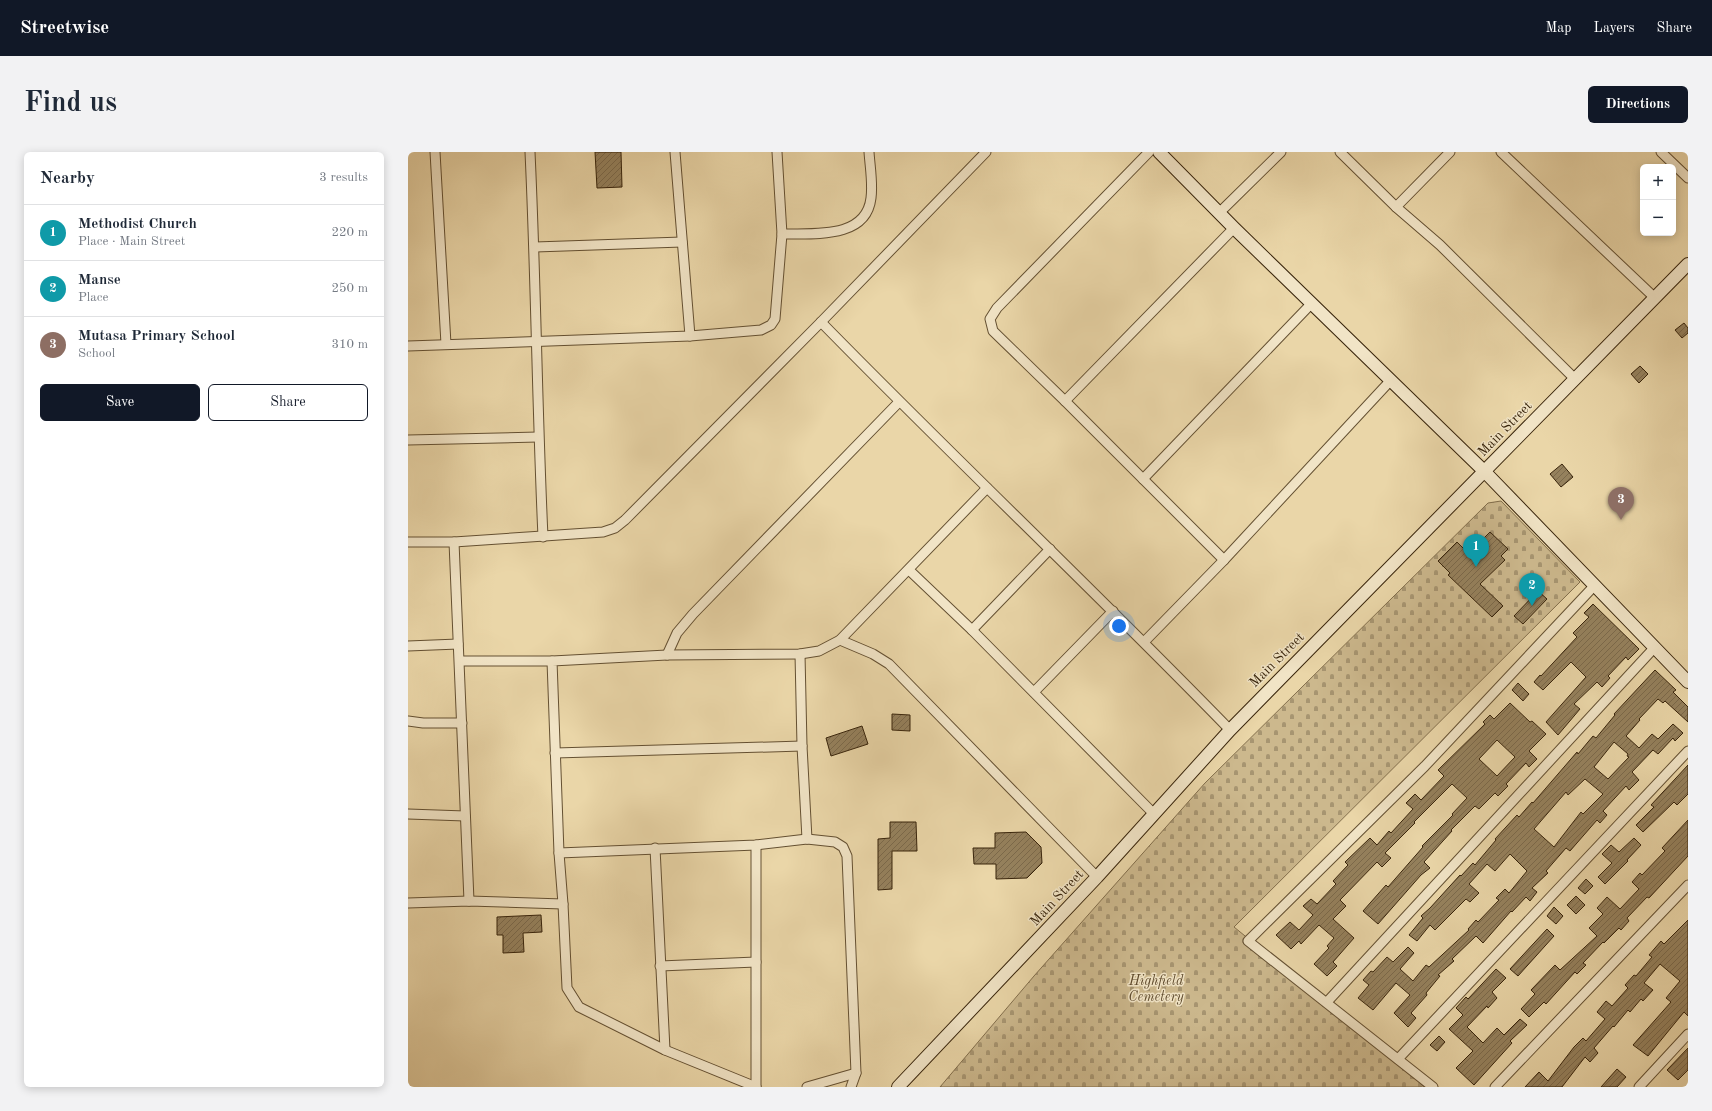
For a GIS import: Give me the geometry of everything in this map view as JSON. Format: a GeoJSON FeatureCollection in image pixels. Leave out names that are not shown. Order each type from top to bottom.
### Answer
{"type":"FeatureCollection","features":[{"type":"Feature","properties":{"kind":"street"},"geometry":{"type":"LineString","coordinates":[[436,152],[446,344]]}},
{"type":"Feature","properties":{"kind":"street"},"geometry":{"type":"LineString","coordinates":[[530,152],[535,247],[535,342],[542,537]]}},
{"type":"Feature","properties":{"kind":"street"},"geometry":{"type":"LineString","coordinates":[[675,152],[690,336]]}},
{"type":"Feature","properties":{"kind":"street"},"geometry":{"type":"LineString","coordinates":[[408,346],[690,336],[761,330],[771,324],[775,319],[782,234],[777,152]]}},
{"type":"Feature","properties":{"kind":"street"},"geometry":{"type":"LineString","coordinates":[[782,234],[839,232],[853,227],[866,214],[871,199],[869,152]]}},
{"type":"Feature","properties":{"kind":"street"},"geometry":{"type":"LineString","coordinates":[[408,542],[454,542],[542,537],[603,532],[615,528],[625,520],[821,322],[986,152]]}},
{"type":"Feature","properties":{"kind":"street"},"geometry":{"type":"LineString","coordinates":[[1149,152],[997,308],[990,319],[993,331],[1224,560]]}},
{"type":"Feature","properties":{"kind":"street"},"geometry":{"type":"LineString","coordinates":[[1160,152],[1234,228],[1485,472],[1656,647],[1688,682]]}},
{"type":"Feature","properties":{"kind":"street"},"geometry":{"type":"LineString","coordinates":[[1220,214],[1281,152]]}},
{"type":"Feature","properties":{"kind":"street"},"geometry":{"type":"LineString","coordinates":[[1340,152],[1396,207],[1440,245],[1575,379]]}},
{"type":"Feature","properties":{"kind":"street"},"geometry":{"type":"LineString","coordinates":[[1396,207],[1450,152]]}},
{"type":"Feature","properties":{"kind":"street"},"geometry":{"type":"LineString","coordinates":[[1501,152],[1655,298]]}},
{"type":"Feature","properties":{"kind":"street"},"geometry":{"type":"LineString","coordinates":[[1661,152],[1688,178]]}},
{"type":"Feature","properties":{"kind":"street"},"geometry":{"type":"LineString","coordinates":[[1065,401],[1234,228]]}},
{"type":"Feature","properties":{"kind":"street"},"geometry":{"type":"LineString","coordinates":[[535,247],[682,242]]}},
{"type":"Feature","properties":{"kind":"street","name":"Main Street"},"geometry":{"type":"LineString","coordinates":[[898,1087],[1097,877],[1230,730],[1688,264]]}},
{"type":"Feature","properties":{"kind":"street"},"geometry":{"type":"LineString","coordinates":[[1143,479],[1312,303]]}},
{"type":"Feature","properties":{"kind":"street"},"geometry":{"type":"LineString","coordinates":[[821,322],[899,402],[1113,611],[1230,730]]}},
{"type":"Feature","properties":{"kind":"street"},"geometry":{"type":"LineString","coordinates":[[1144,642],[1224,560],[1391,380]]}},
{"type":"Feature","properties":{"kind":"street"},"geometry":{"type":"LineString","coordinates":[[667,655],[677,633],[693,614],[899,402]]}},
{"type":"Feature","properties":{"kind":"street"},"geometry":{"type":"LineString","coordinates":[[408,440],[538,437]]}},
{"type":"Feature","properties":{"kind":"street"},"geometry":{"type":"LineString","coordinates":[[460,661],[552,661],[667,655],[800,654],[819,651],[840,640],[987,488]]}},
{"type":"Feature","properties":{"kind":"street"},"geometry":{"type":"LineString","coordinates":[[454,542],[469,901]]}},
{"type":"Feature","properties":{"kind":"street"},"geometry":{"type":"LineString","coordinates":[[972,630],[1050,549]]}},
{"type":"Feature","properties":{"kind":"street"},"geometry":{"type":"LineString","coordinates":[[909,570],[972,630],[1154,814]]}},
{"type":"Feature","properties":{"kind":"street"},"geometry":{"type":"LineString","coordinates":[[1432,1087],[1248,941],[1425,766],[1595,585]]}},
{"type":"Feature","properties":{"kind":"street"},"geometry":{"type":"LineString","coordinates":[[1034,692],[1113,611]]}},
{"type":"Feature","properties":{"kind":"street"},"geometry":{"type":"LineString","coordinates":[[840,640],[873,654],[889,664],[1097,877]]}},
{"type":"Feature","properties":{"kind":"street"},"geometry":{"type":"LineString","coordinates":[[408,646],[458,644]]}},
{"type":"Feature","properties":{"kind":"street"},"geometry":{"type":"LineString","coordinates":[[1326,1002],[1656,647]]}},
{"type":"Feature","properties":{"kind":"street"},"geometry":{"type":"LineString","coordinates":[[800,654],[802,746],[807,839]]}},
{"type":"Feature","properties":{"kind":"street"},"geometry":{"type":"LineString","coordinates":[[552,661],[558,853],[563,904],[567,988],[579,1007],[665,1050],[756,1087],[756,845]]}},
{"type":"Feature","properties":{"kind":"street"},"geometry":{"type":"LineString","coordinates":[[408,721],[423,723],[462,723]]}},
{"type":"Feature","properties":{"kind":"street"},"geometry":{"type":"LineString","coordinates":[[555,753],[802,746]]}},
{"type":"Feature","properties":{"kind":"street"},"geometry":{"type":"LineString","coordinates":[[1398,1059],[1688,751]]}},
{"type":"Feature","properties":{"kind":"street"},"geometry":{"type":"LineString","coordinates":[[408,814],[465,816]]}},
{"type":"Feature","properties":{"kind":"street"},"geometry":{"type":"LineString","coordinates":[[558,853],[756,845],[807,839],[835,842],[843,847],[847,856],[856,1073],[850,1087]]}},
{"type":"Feature","properties":{"kind":"street"},"geometry":{"type":"LineString","coordinates":[[655,848],[665,1050]]}},
{"type":"Feature","properties":{"kind":"street"},"geometry":{"type":"LineString","coordinates":[[1495,1087],[1688,885]]}},
{"type":"Feature","properties":{"kind":"street"},"geometry":{"type":"LineString","coordinates":[[408,903],[469,901],[563,904]]}},
{"type":"Feature","properties":{"kind":"street"},"geometry":{"type":"LineString","coordinates":[[660,966],[756,962]]}},
{"type":"Feature","properties":{"kind":"street"},"geometry":{"type":"LineString","coordinates":[[1639,1087],[1688,1034]]}},
{"type":"Feature","properties":{"kind":"street"},"geometry":{"type":"LineString","coordinates":[[807,1087],[856,1073]]}},
{"type":"Feature","properties":{"kind":"green space","name":"Highfield Cemetery"},"geometry":{"type":"Polygon","coordinates":[[[1501,501],[1580,582],[1234,927],[1394,1057],[1424,1087],[940,1087],[1034,976],[1205,783],[1488,503],[1501,501]]]}},
{"type":"Feature","properties":{"kind":"building"},"geometry":{"type":"Polygon","coordinates":[[[595,152],[621,152],[622,187],[597,188],[595,152]]]}},
{"type":"Feature","properties":{"kind":"building"},"geometry":{"type":"Polygon","coordinates":[[[1684,323],[1688,328],[1688,333],[1682,338],[1675,330],[1684,323]]]}},
{"type":"Feature","properties":{"kind":"building"},"geometry":{"type":"Polygon","coordinates":[[[1640,366],[1648,374],[1639,383],[1631,374],[1640,366]]]}},
{"type":"Feature","properties":{"kind":"building"},"geometry":{"type":"Polygon","coordinates":[[[1562,464],[1573,477],[1561,487],[1550,474],[1562,464]]]}},
{"type":"Feature","properties":{"kind":"building"},"geometry":{"type":"Polygon","coordinates":[[[1490,532],[1508,549],[1501,556],[1505,560],[1480,584],[1503,606],[1492,617],[1448,575],[1450,573],[1438,561],[1457,542],[1465,550],[1479,535],[1483,539],[1490,532]]]}},
{"type":"Feature","properties":{"kind":"building"},"geometry":{"type":"Polygon","coordinates":[[[1538,591],[1547,599],[1523,624],[1514,616],[1538,591]]]}},
{"type":"Feature","properties":{"kind":"building"},"geometry":{"type":"Polygon","coordinates":[[[1593,604],[1639,649],[1628,660],[1626,657],[1608,676],[1610,678],[1602,687],[1597,682],[1574,704],[1580,709],[1558,735],[1546,722],[1586,677],[1571,662],[1543,690],[1534,682],[1577,637],[1573,633],[1589,617],[1584,613],[1593,604]]]}},
{"type":"Feature","properties":{"kind":"building"},"geometry":{"type":"Polygon","coordinates":[[[1655,670],[1676,690],[1673,692],[1688,707],[1688,722],[1665,701],[1663,703],[1658,699],[1639,719],[1640,720],[1626,736],[1639,748],[1652,734],[1658,739],[1673,724],[1683,733],[1675,741],[1673,738],[1658,754],[1653,750],[1632,772],[1639,780],[1629,790],[1626,786],[1603,811],[1607,815],[1600,823],[1597,820],[1570,851],[1566,848],[1546,871],[1548,873],[1532,888],[1537,892],[1530,901],[1526,897],[1512,912],[1511,911],[1483,943],[1476,936],[1452,959],[1454,961],[1438,975],[1440,976],[1426,993],[1427,995],[1411,1013],[1416,1018],[1408,1027],[1394,1013],[1410,995],[1396,983],[1373,1010],[1358,998],[1369,985],[1363,980],[1371,971],[1373,972],[1387,957],[1393,962],[1408,947],[1414,953],[1400,969],[1413,981],[1426,965],[1429,967],[1469,930],[1468,929],[1476,920],[1478,922],[1499,900],[1496,898],[1505,889],[1509,893],[1527,871],[1510,854],[1495,871],[1487,864],[1469,884],[1479,893],[1470,902],[1466,899],[1435,930],[1430,925],[1417,941],[1409,935],[1423,918],[1421,916],[1460,875],[1461,876],[1473,863],[1475,865],[1496,840],[1495,839],[1517,815],[1519,817],[1532,802],[1533,803],[1577,752],[1578,754],[1593,736],[1596,738],[1615,715],[1614,714],[1655,670]],[[1614,742],[1594,767],[1608,779],[1629,757],[1627,756],[1628,754],[1614,742]],[[1585,779],[1568,795],[1566,792],[1534,829],[1554,847],[1581,812],[1583,814],[1603,794],[1585,779]]]}},
{"type":"Feature","properties":{"kind":"building"},"geometry":{"type":"Polygon","coordinates":[[[1518,683],[1529,694],[1523,701],[1512,690],[1518,683]]]}},
{"type":"Feature","properties":{"kind":"building"},"geometry":{"type":"Polygon","coordinates":[[[1510,703],[1530,722],[1532,721],[1546,734],[1529,751],[1537,759],[1529,767],[1526,763],[1506,784],[1508,786],[1498,796],[1495,793],[1479,809],[1475,806],[1451,830],[1452,831],[1424,862],[1430,868],[1421,875],[1378,924],[1363,911],[1386,885],[1388,887],[1423,847],[1422,846],[1453,815],[1452,814],[1467,798],[1452,784],[1414,822],[1415,823],[1385,853],[1391,858],[1382,867],[1377,862],[1340,900],[1346,906],[1333,919],[1354,938],[1333,962],[1337,966],[1327,976],[1314,964],[1329,948],[1327,946],[1334,938],[1319,925],[1301,944],[1299,941],[1291,949],[1276,935],[1290,922],[1299,930],[1313,915],[1303,906],[1311,899],[1317,904],[1336,884],[1333,881],[1348,865],[1345,862],[1370,838],[1377,845],[1389,831],[1391,833],[1413,809],[1406,803],[1415,794],[1421,800],[1444,776],[1438,770],[1485,724],[1483,722],[1490,715],[1494,719],[1510,703]],[[1497,740],[1479,759],[1497,776],[1515,757],[1497,740]]]}},
{"type":"Feature","properties":{"kind":"building"},"geometry":{"type":"Polygon","coordinates":[[[892,714],[910,715],[910,731],[892,730],[892,714]]]}},
{"type":"Feature","properties":{"kind":"building"},"geometry":{"type":"Polygon","coordinates":[[[862,726],[868,744],[831,756],[826,738],[862,726]]]}},
{"type":"Feature","properties":{"kind":"building"},"geometry":{"type":"Polygon","coordinates":[[[1688,765],[1688,794],[1677,805],[1674,802],[1643,832],[1636,825],[1654,807],[1651,805],[1688,765]]]}},
{"type":"Feature","properties":{"kind":"building"},"geometry":{"type":"Polygon","coordinates":[[[1688,820],[1688,856],[1649,898],[1647,897],[1627,918],[1629,921],[1621,930],[1619,928],[1604,943],[1603,942],[1583,963],[1586,965],[1577,974],[1575,972],[1546,1004],[1544,1002],[1529,1017],[1521,1009],[1535,994],[1531,990],[1555,965],[1560,970],[1597,936],[1589,928],[1603,914],[1597,908],[1607,897],[1620,909],[1639,889],[1632,882],[1640,873],[1642,875],[1665,851],[1662,848],[1688,820]]]}},
{"type":"Feature","properties":{"kind":"building"},"geometry":{"type":"Polygon","coordinates":[[[890,822],[916,822],[917,851],[892,851],[892,889],[878,890],[878,839],[890,838],[890,822]]]}},
{"type":"Feature","properties":{"kind":"building"},"geometry":{"type":"Polygon","coordinates":[[[1026,832],[1041,847],[1042,863],[1027,878],[996,879],[996,864],[974,864],[973,848],[995,848],[995,833],[1026,832]]]}},
{"type":"Feature","properties":{"kind":"building"},"geometry":{"type":"Polygon","coordinates":[[[1634,838],[1641,845],[1627,860],[1628,861],[1605,884],[1598,877],[1612,863],[1602,854],[1611,845],[1619,852],[1634,838]]]}},
{"type":"Feature","properties":{"kind":"building"},"geometry":{"type":"Polygon","coordinates":[[[1586,879],[1593,886],[1585,894],[1578,888],[1586,879]]]}},
{"type":"Feature","properties":{"kind":"building"},"geometry":{"type":"Polygon","coordinates":[[[1576,896],[1585,905],[1576,914],[1567,905],[1576,896]]]}},
{"type":"Feature","properties":{"kind":"building"},"geometry":{"type":"Polygon","coordinates":[[[1554,907],[1563,916],[1556,924],[1547,916],[1554,907]]]}},
{"type":"Feature","properties":{"kind":"building"},"geometry":{"type":"Polygon","coordinates":[[[541,915],[542,932],[523,933],[524,952],[503,953],[503,935],[497,935],[497,917],[541,915]]]}},
{"type":"Feature","properties":{"kind":"building"},"geometry":{"type":"Polygon","coordinates":[[[1688,920],[1688,1016],[1684,1012],[1648,1056],[1633,1045],[1671,1002],[1666,998],[1680,981],[1660,964],[1644,983],[1653,990],[1643,1001],[1641,999],[1630,1012],[1628,1010],[1614,1027],[1613,1026],[1594,1048],[1598,1053],[1590,1062],[1585,1057],[1562,1087],[1525,1087],[1539,1072],[1548,1081],[1574,1047],[1583,1038],[1586,1041],[1605,1019],[1597,1012],[1606,1001],[1612,1006],[1628,988],[1625,985],[1634,975],[1636,976],[1652,957],[1649,955],[1661,941],[1664,944],[1688,920]]]}},
{"type":"Feature","properties":{"kind":"building"},"geometry":{"type":"Polygon","coordinates":[[[1547,929],[1554,936],[1518,976],[1510,969],[1547,929]]]}},
{"type":"Feature","properties":{"kind":"building"},"geometry":{"type":"Polygon","coordinates":[[[1496,969],[1506,978],[1492,992],[1497,998],[1467,1027],[1483,1043],[1497,1028],[1504,1035],[1520,1019],[1527,1025],[1510,1041],[1512,1043],[1474,1085],[1456,1068],[1473,1051],[1449,1029],[1463,1015],[1456,1008],[1466,997],[1468,999],[1496,969]]]}},
{"type":"Feature","properties":{"kind":"building"},"geometry":{"type":"Polygon","coordinates":[[[1439,1036],[1445,1042],[1437,1051],[1430,1045],[1439,1036]]]}},
{"type":"Feature","properties":{"kind":"building"},"geometry":{"type":"Polygon","coordinates":[[[1688,1048],[1688,1070],[1678,1080],[1667,1070],[1688,1048]]]}},
{"type":"Feature","properties":{"kind":"building"},"geometry":{"type":"Polygon","coordinates":[[[1617,1069],[1626,1077],[1617,1087],[1601,1087],[1617,1069]]]}},
{"type":"Feature","properties":{"kind":"place","name":"Mutasa Primary School"},"geometry":{"type":"Point","coordinates":[1621,520]}},
{"type":"Feature","properties":{"kind":"place","name":"Methodist Church"},"geometry":{"type":"Point","coordinates":[1476,567]}},
{"type":"Feature","properties":{"kind":"place","name":"Manse"},"geometry":{"type":"Point","coordinates":[1532,606]}}]}
